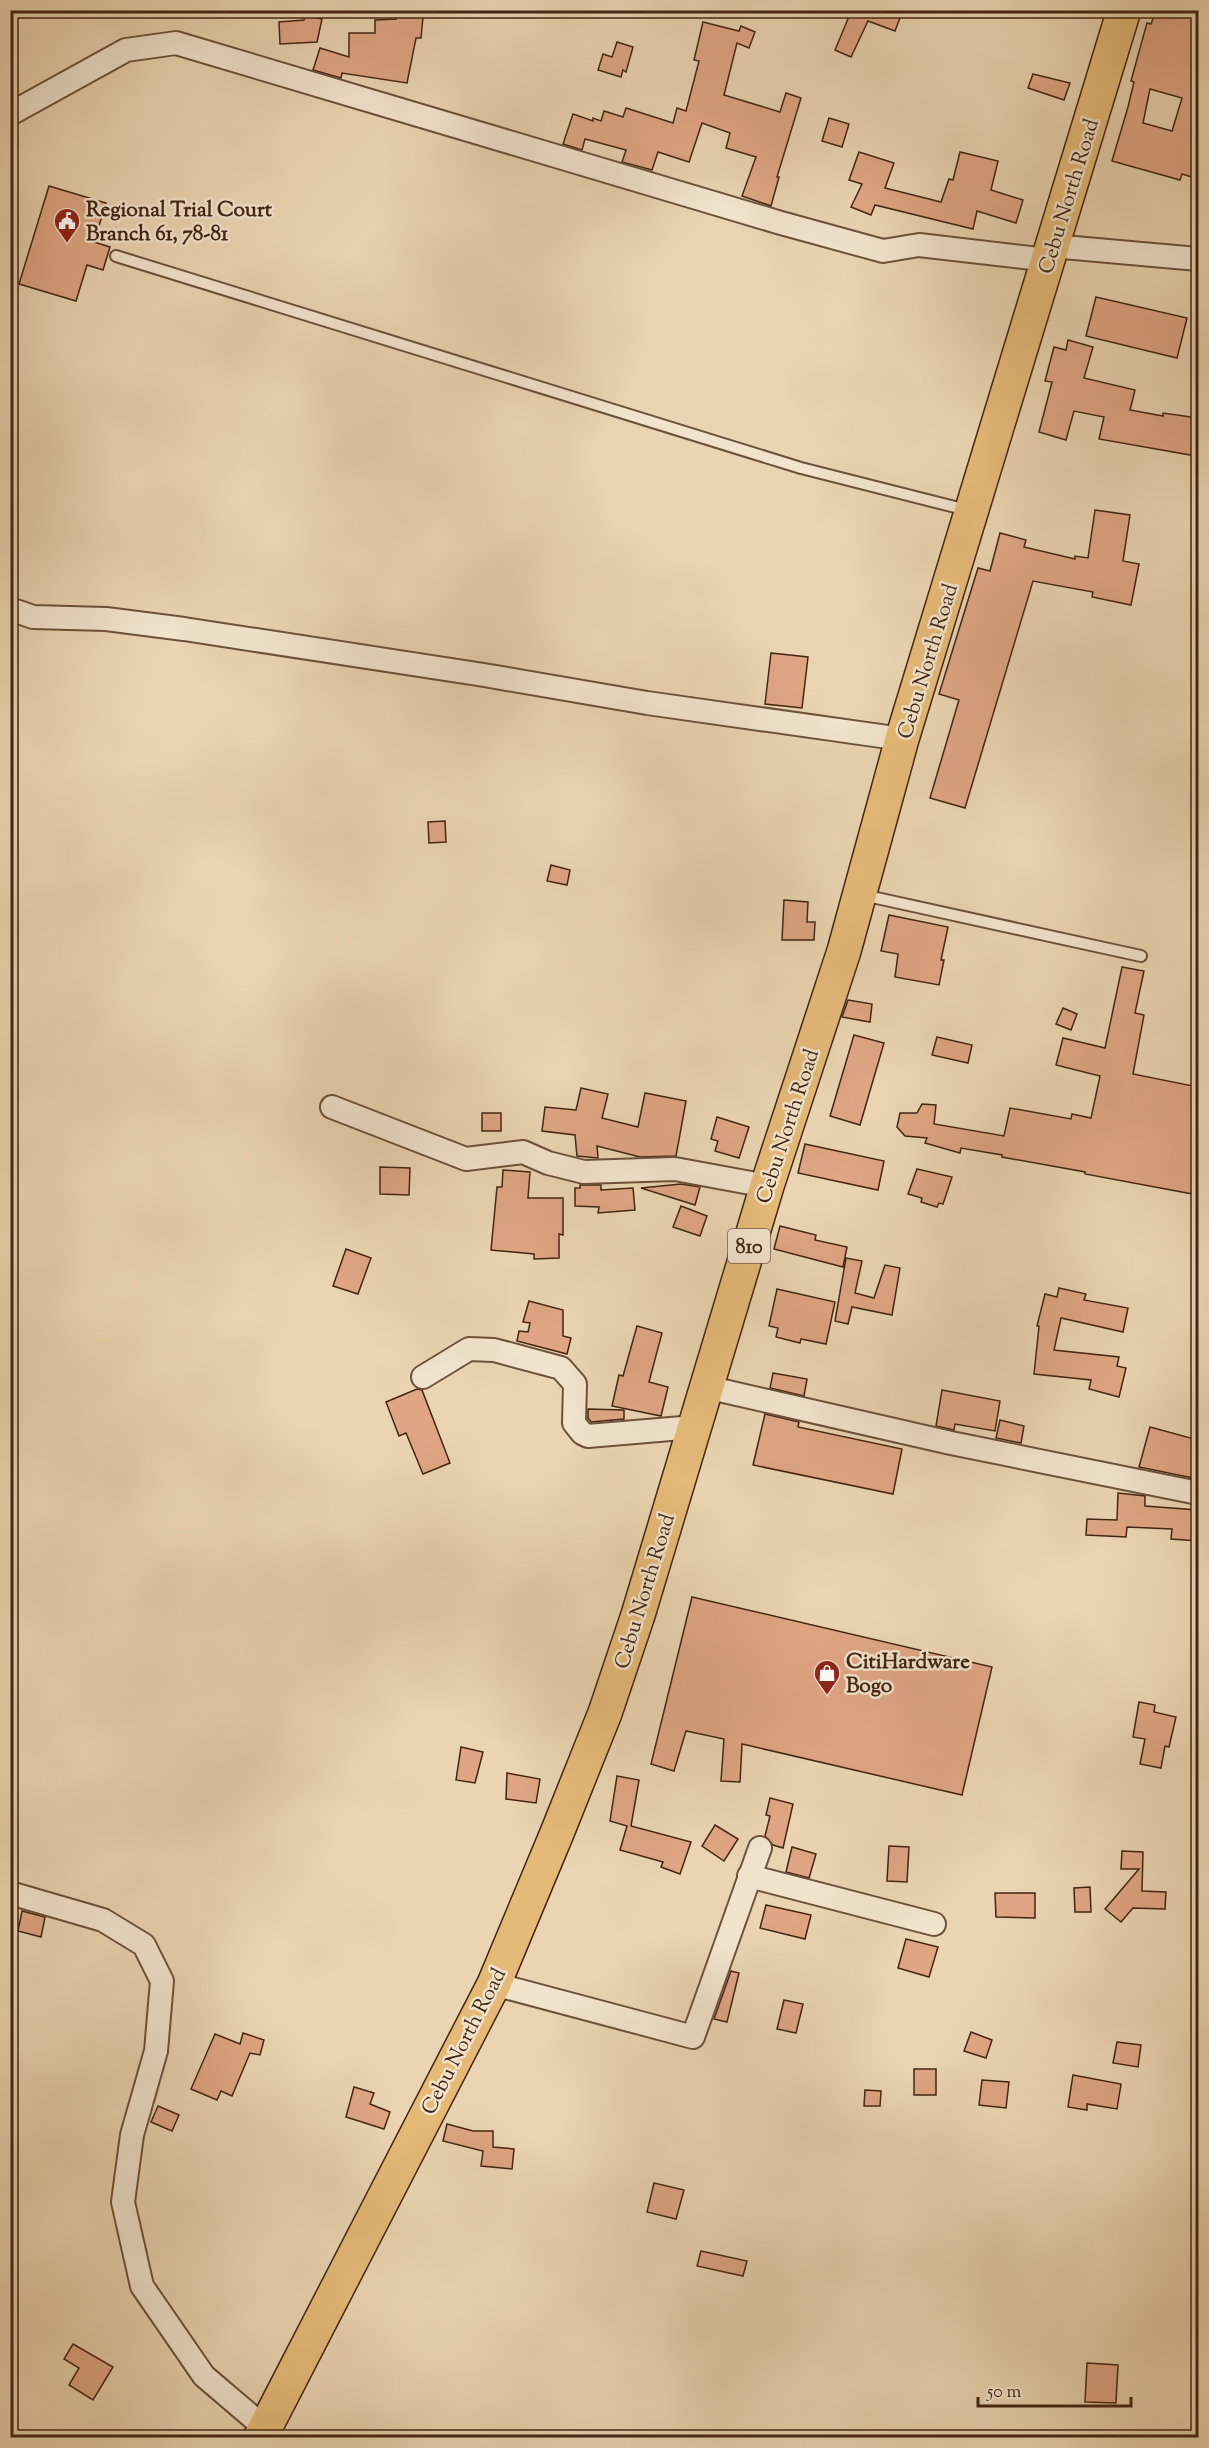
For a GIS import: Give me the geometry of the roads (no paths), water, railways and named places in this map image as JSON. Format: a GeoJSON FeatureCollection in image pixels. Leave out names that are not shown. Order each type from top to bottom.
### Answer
{"type":"FeatureCollection","features":[{"type":"Feature","properties":{"kind":"highway","name":"Cebu North Road"},"geometry":{"type":"LineString","coordinates":[[262,2433],[494,1984],[605,1713],[638,1615],[767,1186],[844,951],[902,739],[1124,10]]}},
{"type":"Feature","properties":{"kind":"street"},"geometry":{"type":"LineString","coordinates":[[10,114],[126,50],[176,43],[770,220],[883,251],[919,245],[1198,259]]}},
{"type":"Feature","properties":{"kind":"street"},"geometry":{"type":"LineString","coordinates":[[10,609],[33,617],[106,620],[184,629],[484,675],[647,703],[902,739]]}},
{"type":"Feature","properties":{"kind":"street"},"geometry":{"type":"LineString","coordinates":[[332,1107],[466,1159],[524,1152],[549,1163],[584,1172],[675,1169],[767,1186]]}},
{"type":"Feature","properties":{"kind":"street"},"geometry":{"type":"LineString","coordinates":[[423,1377],[469,1349],[494,1350],[561,1368],[575,1384],[574,1423],[582,1433],[588,1436],[694,1427]]}},
{"type":"Feature","properties":{"kind":"street"},"geometry":{"type":"LineString","coordinates":[[706,1387],[951,1443],[1198,1493]]}},
{"type":"Feature","properties":{"kind":"street"},"geometry":{"type":"LineString","coordinates":[[494,1984],[693,2037],[760,1848]]}},
{"type":"Feature","properties":{"kind":"street"},"geometry":{"type":"LineString","coordinates":[[749,1876],[934,1924]]}},
{"type":"Feature","properties":{"kind":"street"},"geometry":{"type":"LineString","coordinates":[[10,1893],[103,1920],[144,1945],[162,1981],[156,2051],[132,2135],[123,2202],[142,2286],[204,2376],[262,2433]]}},
{"type":"Feature","properties":{"kind":"lane"},"geometry":{"type":"LineString","coordinates":[[116,255],[801,468],[973,512]]}},
{"type":"Feature","properties":{"kind":"lane"},"geometry":{"type":"LineString","coordinates":[[860,894],[1141,956]]}},
{"type":"Feature","properties":{"kind":"place","name":"Regional Trial Court Branch 61, 78-81"},"geometry":{"type":"Point","coordinates":[67,244]}},
{"type":"Feature","properties":{"kind":"place","name":"CitiHardware Bogo"},"geometry":{"type":"Point","coordinates":[827,1696]}}]}
